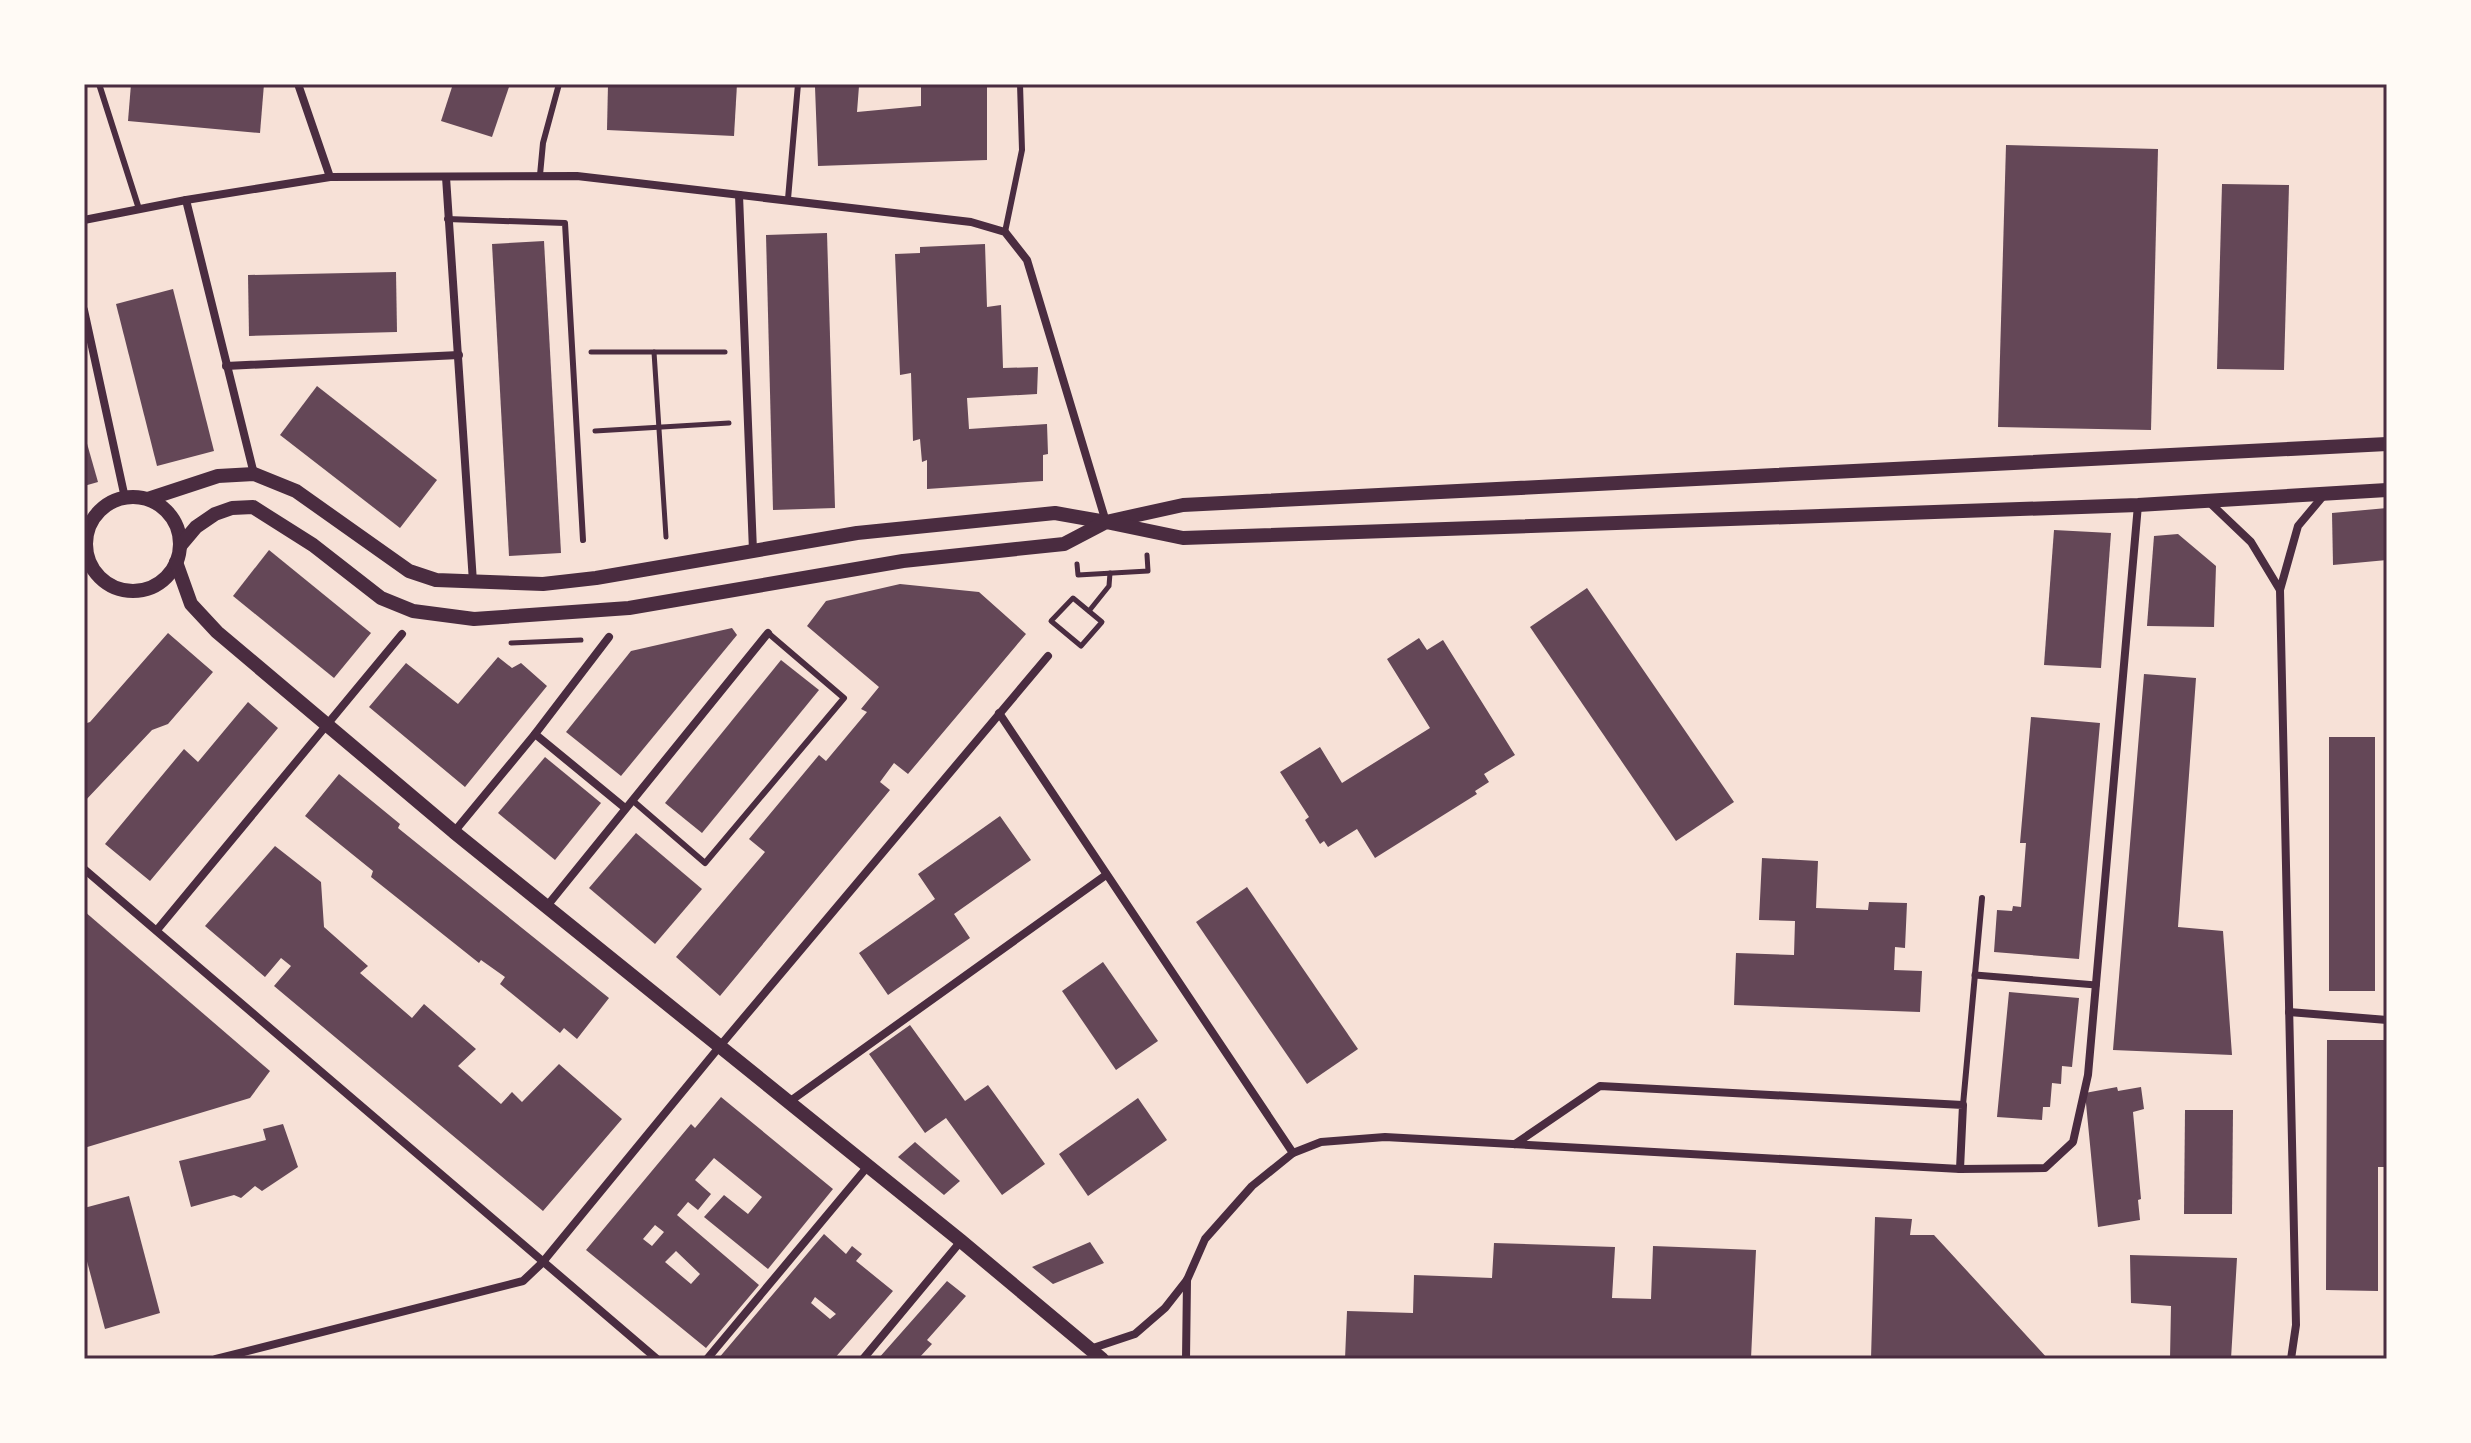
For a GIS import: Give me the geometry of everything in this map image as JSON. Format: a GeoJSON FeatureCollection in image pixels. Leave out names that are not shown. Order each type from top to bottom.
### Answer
{"type":"FeatureCollection","features":[{"type":"Feature","properties":{"kind":"street"},"geometry":{"type":"LineString","coordinates":[[298,84],[330,177]]}},
{"type":"Feature","properties":{"kind":"street"},"geometry":{"type":"LineString","coordinates":[[84,220],[330,177],[540,175],[577,176],[788,199],[971,222],[1005,232],[1027,260],[1106,522]]}},
{"type":"Feature","properties":{"kind":"street"},"geometry":{"type":"LineString","coordinates":[[446,177],[473,583]]}},
{"type":"Feature","properties":{"kind":"street"},"geometry":{"type":"LineString","coordinates":[[739,195],[753,552]]}},
{"type":"Feature","properties":{"kind":"street"},"geometry":{"type":"LineString","coordinates":[[186,200],[254,474]]}},
{"type":"Feature","properties":{"kind":"street"},"geometry":{"type":"LineString","coordinates":[[84,310],[125,498]]}},
{"type":"Feature","properties":{"kind":"street"},"geometry":{"type":"LineString","coordinates":[[226,366],[459,355]]}},
{"type":"Feature","properties":{"kind":"street"},"geometry":{"type":"LineString","coordinates":[[180,546],[196,527],[215,514],[232,508],[253,507],[313,545],[381,598],[413,611],[474,619],[629,608],[903,561],[1064,544],[1106,522],[1183,505],[2387,444]]}},
{"type":"Feature","properties":{"kind":"street"},"geometry":{"type":"LineString","coordinates":[[84,510],[125,498],[148,499],[218,476],[254,474],[296,491],[409,571],[436,580],[543,584],[596,578],[857,533],[1055,513],[1183,538],[2138,505],[2387,490]]}},
{"type":"Feature","properties":{"kind":"street"},"geometry":{"type":"LineString","coordinates":[[2291,1359],[2296,1325],[2280,590],[2298,526],[2324,495]]}},
{"type":"Feature","properties":{"kind":"street"},"geometry":{"type":"LineString","coordinates":[[106,505],[95,517],[88,532],[85,547],[90,563],[99,576],[111,585],[125,590],[141,590],[155,585],[168,575],[176,562],[180,546],[179,531],[173,518],[162,506],[148,499]]}},
{"type":"Feature","properties":{"kind":"street"},"geometry":{"type":"LineString","coordinates":[[2208,501],[2251,542],[2280,590]]}},
{"type":"Feature","properties":{"kind":"street"},"geometry":{"type":"LineString","coordinates":[[1090,1349],[1135,1334],[1165,1308],[1187,1280],[1205,1239],[1252,1186],[1293,1153],[1321,1142],[1385,1137],[1960,1169],[2045,1168],[2073,1142],[2088,1075],[2138,505]]}},
{"type":"Feature","properties":{"kind":"street"},"geometry":{"type":"LineString","coordinates":[[176,562],[191,604],[217,632],[454,832],[961,1241],[1102,1359]]}},
{"type":"Feature","properties":{"kind":"street"},"geometry":{"type":"LineString","coordinates":[[547,906],[768,633]]}},
{"type":"Feature","properties":{"kind":"street"},"geometry":{"type":"LineString","coordinates":[[157,930],[402,634]]}},
{"type":"Feature","properties":{"kind":"street"},"geometry":{"type":"LineString","coordinates":[[454,832],[535,734],[609,637]]}},
{"type":"Feature","properties":{"kind":"street"},"geometry":{"type":"LineString","coordinates":[[216,1359],[523,1281],[542,1263],[1048,656]]}},
{"type":"Feature","properties":{"kind":"street"},"geometry":{"type":"LineString","coordinates":[[999,713],[1293,1153]]}},
{"type":"Feature","properties":{"kind":"street"},"geometry":{"type":"LineString","coordinates":[[535,734],[628,804]]}},
{"type":"Feature","properties":{"kind":"street"},"geometry":{"type":"LineString","coordinates":[[84,869],[657,1359]]}},
{"type":"Feature","properties":{"kind":"street"},"geometry":{"type":"LineString","coordinates":[[789,1102],[1106,875]]}},
{"type":"Feature","properties":{"kind":"street"},"geometry":{"type":"LineString","coordinates":[[1975,975],[2096,985]]}},
{"type":"Feature","properties":{"kind":"street"},"geometry":{"type":"LineString","coordinates":[[2289,1012],[2387,1020]]}},
{"type":"Feature","properties":{"kind":"street"},"geometry":{"type":"LineString","coordinates":[[1515,1144],[1600,1086],[1963,1105],[1960,1169]]}},
{"type":"Feature","properties":{"kind":"street"},"geometry":{"type":"LineString","coordinates":[[707,1359],[868,1166]]}},
{"type":"Feature","properties":{"kind":"street"},"geometry":{"type":"LineString","coordinates":[[863,1359],[961,1241]]}},
{"type":"Feature","properties":{"kind":"street"},"geometry":{"type":"LineString","coordinates":[[1186,1359],[1187,1280]]}},
{"type":"Feature","properties":{"kind":"lane"},"geometry":{"type":"LineString","coordinates":[[99,84],[139,209]]}},
{"type":"Feature","properties":{"kind":"lane"},"geometry":{"type":"LineString","coordinates":[[540,175],[543,143],[559,84]]}},
{"type":"Feature","properties":{"kind":"lane"},"geometry":{"type":"LineString","coordinates":[[788,199],[798,84]]}},
{"type":"Feature","properties":{"kind":"lane"},"geometry":{"type":"LineString","coordinates":[[1005,232],[1022,150],[1020,84]]}},
{"type":"Feature","properties":{"kind":"lane"},"geometry":{"type":"LineString","coordinates":[[447,219],[565,223],[583,540]]}},
{"type":"Feature","properties":{"kind":"lane"},"geometry":{"type":"LineString","coordinates":[[628,804],[705,863],[844,698],[768,633]]}},
{"type":"Feature","properties":{"kind":"lane"},"geometry":{"type":"LineString","coordinates":[[1963,1105],[1982,898]]}},
{"type":"Feature","properties":{"kind":"path"},"geometry":{"type":"LineString","coordinates":[[586,352],[746,352]]}},
{"type":"Feature","properties":{"kind":"path"},"geometry":{"type":"LineString","coordinates":[[654,352],[666,537]]}},
{"type":"Feature","properties":{"kind":"path"},"geometry":{"type":"LineString","coordinates":[[590,431],[748,422]]}},
{"type":"Feature","properties":{"kind":"path"},"geometry":{"type":"LineString","coordinates":[[1078,575],[1148,571]]}},
{"type":"Feature","properties":{"kind":"path"},"geometry":{"type":"LineString","coordinates":[[1089,611],[1109,586],[1110,573]]}},
{"type":"Feature","properties":{"kind":"path"},"geometry":{"type":"LineString","coordinates":[[1073,598],[1089,611],[1102,622],[1081,646],[1051,621],[1073,598]]}},
{"type":"Feature","properties":{"kind":"building"},"geometry":{"type":"Polygon","coordinates":[[[131,84],[264,84],[260,133],[128,121],[131,84]]]}},
{"type":"Feature","properties":{"kind":"building"},"geometry":{"type":"Polygon","coordinates":[[[453,84],[510,84],[492,137],[441,121],[453,84]]]}},
{"type":"Feature","properties":{"kind":"building"},"geometry":{"type":"Polygon","coordinates":[[[608,84],[737,84],[734,136],[607,130],[608,84]]]}},
{"type":"Feature","properties":{"kind":"building"},"geometry":{"type":"Polygon","coordinates":[[[921,84],[987,84],[987,160],[818,166],[815,87],[859,86],[857,112],[921,106],[921,84]]]}},
{"type":"Feature","properties":{"kind":"building"},"geometry":{"type":"Polygon","coordinates":[[[2006,145],[2158,149],[2151,430],[1998,427],[2006,145]]]}},
{"type":"Feature","properties":{"kind":"building"},"geometry":{"type":"Polygon","coordinates":[[[2222,184],[2289,185],[2284,370],[2217,369],[2222,184]]]}},
{"type":"Feature","properties":{"kind":"building"},"geometry":{"type":"Polygon","coordinates":[[[827,233],[835,508],[773,510],[766,235],[827,233]]]}},
{"type":"Feature","properties":{"kind":"building"},"geometry":{"type":"Polygon","coordinates":[[[544,241],[561,553],[509,556],[492,244],[544,241]]]}},
{"type":"Feature","properties":{"kind":"building"},"geometry":{"type":"Polygon","coordinates":[[[985,244],[987,307],[1001,305],[1003,368],[1038,367],[1037,394],[967,398],[969,429],[1047,424],[1048,454],[1043,455],[1043,481],[927,489],[927,460],[922,462],[920,439],[913,441],[911,373],[900,375],[895,254],[920,253],[920,247],[985,244]]]}},
{"type":"Feature","properties":{"kind":"building"},"geometry":{"type":"Polygon","coordinates":[[[396,272],[397,332],[249,336],[248,275],[396,272]]]}},
{"type":"Feature","properties":{"kind":"building"},"geometry":{"type":"Polygon","coordinates":[[[173,289],[214,451],[157,466],[116,304],[173,289]]]}},
{"type":"Feature","properties":{"kind":"building"},"geometry":{"type":"Polygon","coordinates":[[[317,386],[437,480],[400,528],[280,435],[317,386]]]}},
{"type":"Feature","properties":{"kind":"building"},"geometry":{"type":"Polygon","coordinates":[[[84,433],[98,482],[84,486],[84,433]]]}},
{"type":"Feature","properties":{"kind":"building"},"geometry":{"type":"Polygon","coordinates":[[[2387,508],[2387,560],[2333,565],[2332,513],[2387,508]]]}},
{"type":"Feature","properties":{"kind":"building"},"geometry":{"type":"Polygon","coordinates":[[[2054,530],[2111,533],[2101,668],[2044,665],[2054,530]]]}},
{"type":"Feature","properties":{"kind":"building"},"geometry":{"type":"Polygon","coordinates":[[[2178,534],[2216,566],[2214,627],[2147,626],[2154,536],[2178,534]]]}},
{"type":"Feature","properties":{"kind":"building"},"geometry":{"type":"Polygon","coordinates":[[[269,550],[371,633],[334,678],[233,596],[269,550]]]}},
{"type":"Feature","properties":{"kind":"building"},"geometry":{"type":"Polygon","coordinates":[[[900,584],[979,592],[1026,634],[908,774],[894,763],[880,782],[890,790],[720,996],[676,957],[765,852],[749,839],[819,755],[826,761],[867,712],[861,709],[879,687],[807,626],[826,601],[900,584]]]}},
{"type":"Feature","properties":{"kind":"building"},"geometry":{"type":"Polygon","coordinates":[[[1587,588],[1734,802],[1676,841],[1530,627],[1587,588]]]}},
{"type":"Feature","properties":{"kind":"building"},"geometry":{"type":"Polygon","coordinates":[[[732,628],[737,635],[621,776],[566,732],[631,651],[732,628]]]}},
{"type":"Feature","properties":{"kind":"building"},"geometry":{"type":"Polygon","coordinates":[[[168,633],[213,672],[168,724],[152,730],[84,802],[84,724],[90,722],[168,633]]]}},
{"type":"Feature","properties":{"kind":"building"},"geometry":{"type":"Polygon","coordinates":[[[1419,638],[1427,650],[1443,640],[1515,755],[1484,774],[1489,782],[1475,791],[1477,794],[1375,858],[1357,829],[1328,847],[1324,841],[1320,844],[1305,820],[1309,817],[1280,772],[1320,747],[1342,783],[1430,728],[1387,659],[1419,638]]]}},
{"type":"Feature","properties":{"kind":"building"},"geometry":{"type":"Polygon","coordinates":[[[498,657],[512,668],[521,663],[547,686],[465,787],[369,707],[406,663],[458,704],[498,657]]]}},
{"type":"Feature","properties":{"kind":"building"},"geometry":{"type":"Polygon","coordinates":[[[781,660],[819,690],[702,833],[665,803],[781,660]]]}},
{"type":"Feature","properties":{"kind":"building"},"geometry":{"type":"Polygon","coordinates":[[[2144,674],[2196,678],[2178,927],[2223,931],[2232,1055],[2113,1050],[2144,674]]]}},
{"type":"Feature","properties":{"kind":"building"},"geometry":{"type":"Polygon","coordinates":[[[248,702],[278,728],[150,881],[105,844],[184,749],[198,762],[248,702]]]}},
{"type":"Feature","properties":{"kind":"building"},"geometry":{"type":"Polygon","coordinates":[[[2031,717],[2100,723],[2079,959],[1994,952],[1997,910],[2012,911],[2013,906],[2021,907],[2026,843],[2020,843],[2031,717]]]}},
{"type":"Feature","properties":{"kind":"building"},"geometry":{"type":"Polygon","coordinates":[[[2329,737],[2375,737],[2375,991],[2329,991],[2329,737]]]}},
{"type":"Feature","properties":{"kind":"building"},"geometry":{"type":"Polygon","coordinates":[[[545,757],[601,803],[555,860],[498,813],[545,757]]]}},
{"type":"Feature","properties":{"kind":"building"},"geometry":{"type":"Polygon","coordinates":[[[339,774],[400,824],[398,828],[609,998],[577,1039],[564,1028],[560,1033],[500,984],[505,977],[481,960],[479,963],[371,877],[373,871],[305,816],[339,774]]]}},
{"type":"Feature","properties":{"kind":"building"},"geometry":{"type":"Polygon","coordinates":[[[1000,816],[1031,860],[954,914],[970,938],[888,995],[859,953],[935,899],[918,874],[1000,816]]]}},
{"type":"Feature","properties":{"kind":"building"},"geometry":{"type":"Polygon","coordinates":[[[636,833],[702,889],[655,944],[589,888],[636,833]]]}},
{"type":"Feature","properties":{"kind":"building"},"geometry":{"type":"Polygon","coordinates":[[[275,846],[321,882],[324,927],[368,966],[360,973],[412,1018],[424,1004],[476,1049],[458,1066],[501,1104],[512,1092],[522,1102],[559,1064],[622,1119],[543,1211],[274,986],[291,966],[281,958],[265,977],[205,926],[275,846]]]}},
{"type":"Feature","properties":{"kind":"building"},"geometry":{"type":"Polygon","coordinates":[[[1762,858],[1818,861],[1816,908],[1868,910],[1869,902],[1907,903],[1905,948],[1895,947],[1894,970],[1922,971],[1920,1012],[1734,1005],[1736,953],[1794,955],[1795,921],[1759,920],[1762,858]]]}},
{"type":"Feature","properties":{"kind":"building"},"geometry":{"type":"Polygon","coordinates":[[[1247,887],[1358,1049],[1307,1084],[1196,922],[1247,887]]]}},
{"type":"Feature","properties":{"kind":"building"},"geometry":{"type":"Polygon","coordinates":[[[84,911],[270,1071],[250,1098],[84,1148],[84,911]]]}},
{"type":"Feature","properties":{"kind":"building"},"geometry":{"type":"Polygon","coordinates":[[[1103,962],[1158,1041],[1116,1070],[1062,991],[1103,962]]]}},
{"type":"Feature","properties":{"kind":"building"},"geometry":{"type":"Polygon","coordinates":[[[2009,992],[2079,998],[2072,1067],[2062,1066],[2061,1084],[2052,1083],[2050,1107],[2043,1107],[2042,1120],[1997,1117],[2009,992]]]}},
{"type":"Feature","properties":{"kind":"building"},"geometry":{"type":"Polygon","coordinates":[[[910,1025],[965,1101],[988,1085],[1045,1164],[1002,1195],[946,1118],[925,1133],[869,1054],[910,1025]]]}},
{"type":"Feature","properties":{"kind":"building"},"geometry":{"type":"Polygon","coordinates":[[[2327,1040],[2385,1040],[2384,1167],[2378,1167],[2378,1291],[2326,1290],[2327,1040]]]}},
{"type":"Feature","properties":{"kind":"building"},"geometry":{"type":"Polygon","coordinates":[[[2117,1087],[2118,1091],[2141,1087],[2144,1109],[2133,1112],[2140,1220],[2098,1227],[2085,1093],[2117,1087]]]}},
{"type":"Feature","properties":{"kind":"building"},"geometry":{"type":"Polygon","coordinates":[[[721,1097],[833,1189],[768,1269],[704,1217],[724,1195],[748,1214],[762,1197],[714,1158],[695,1180],[711,1194],[698,1210],[688,1202],[677,1215],[759,1285],[706,1348],[586,1250],[691,1124],[695,1128],[721,1097]],[[655,1225],[643,1239],[652,1246],[664,1232],[655,1225]],[[676,1251],[665,1262],[691,1284],[700,1274],[676,1251]]]}},
{"type":"Feature","properties":{"kind":"building"},"geometry":{"type":"Polygon","coordinates":[[[1138,1098],[1167,1140],[1088,1196],[1059,1154],[1138,1098]]]}},
{"type":"Feature","properties":{"kind":"building"},"geometry":{"type":"Polygon","coordinates":[[[2185,1110],[2233,1110],[2232,1214],[2184,1214],[2185,1110]]]}},
{"type":"Feature","properties":{"kind":"building"},"geometry":{"type":"Polygon","coordinates":[[[283,1124],[298,1167],[262,1191],[255,1186],[241,1198],[234,1195],[191,1207],[179,1161],[266,1140],[263,1129],[283,1124]]]}},
{"type":"Feature","properties":{"kind":"building"},"geometry":{"type":"Polygon","coordinates":[[[915,1142],[960,1181],[944,1195],[898,1157],[915,1142]]]}},
{"type":"Feature","properties":{"kind":"building"},"geometry":{"type":"Polygon","coordinates":[[[129,1196],[160,1313],[105,1329],[84,1250],[84,1208],[129,1196]]]}},
{"type":"Feature","properties":{"kind":"building"},"geometry":{"type":"Polygon","coordinates":[[[1875,1217],[1912,1219],[1910,1235],[1934,1235],[2048,1359],[1871,1359],[1875,1217]]]}},
{"type":"Feature","properties":{"kind":"building"},"geometry":{"type":"Polygon","coordinates":[[[824,1234],[846,1254],[852,1246],[862,1254],[856,1261],[893,1291],[834,1359],[718,1359],[824,1234]],[[815,1297],[811,1303],[830,1319],[836,1314],[815,1297]]]}},
{"type":"Feature","properties":{"kind":"building"},"geometry":{"type":"Polygon","coordinates":[[[1090,1242],[1104,1263],[1053,1284],[1032,1267],[1090,1242]]]}},
{"type":"Feature","properties":{"kind":"building"},"geometry":{"type":"Polygon","coordinates":[[[1494,1243],[1615,1247],[1612,1298],[1651,1299],[1653,1246],[1756,1250],[1751,1359],[1345,1359],[1347,1311],[1413,1313],[1414,1275],[1492,1278],[1494,1243]]]}},
{"type":"Feature","properties":{"kind":"building"},"geometry":{"type":"Polygon","coordinates":[[[2130,1255],[2237,1258],[2231,1359],[2170,1359],[2171,1306],[2131,1303],[2130,1255]]]}},
{"type":"Feature","properties":{"kind":"building"},"geometry":{"type":"Polygon","coordinates":[[[947,1281],[966,1296],[927,1340],[932,1344],[918,1359],[878,1359],[947,1281]]]}}]}
